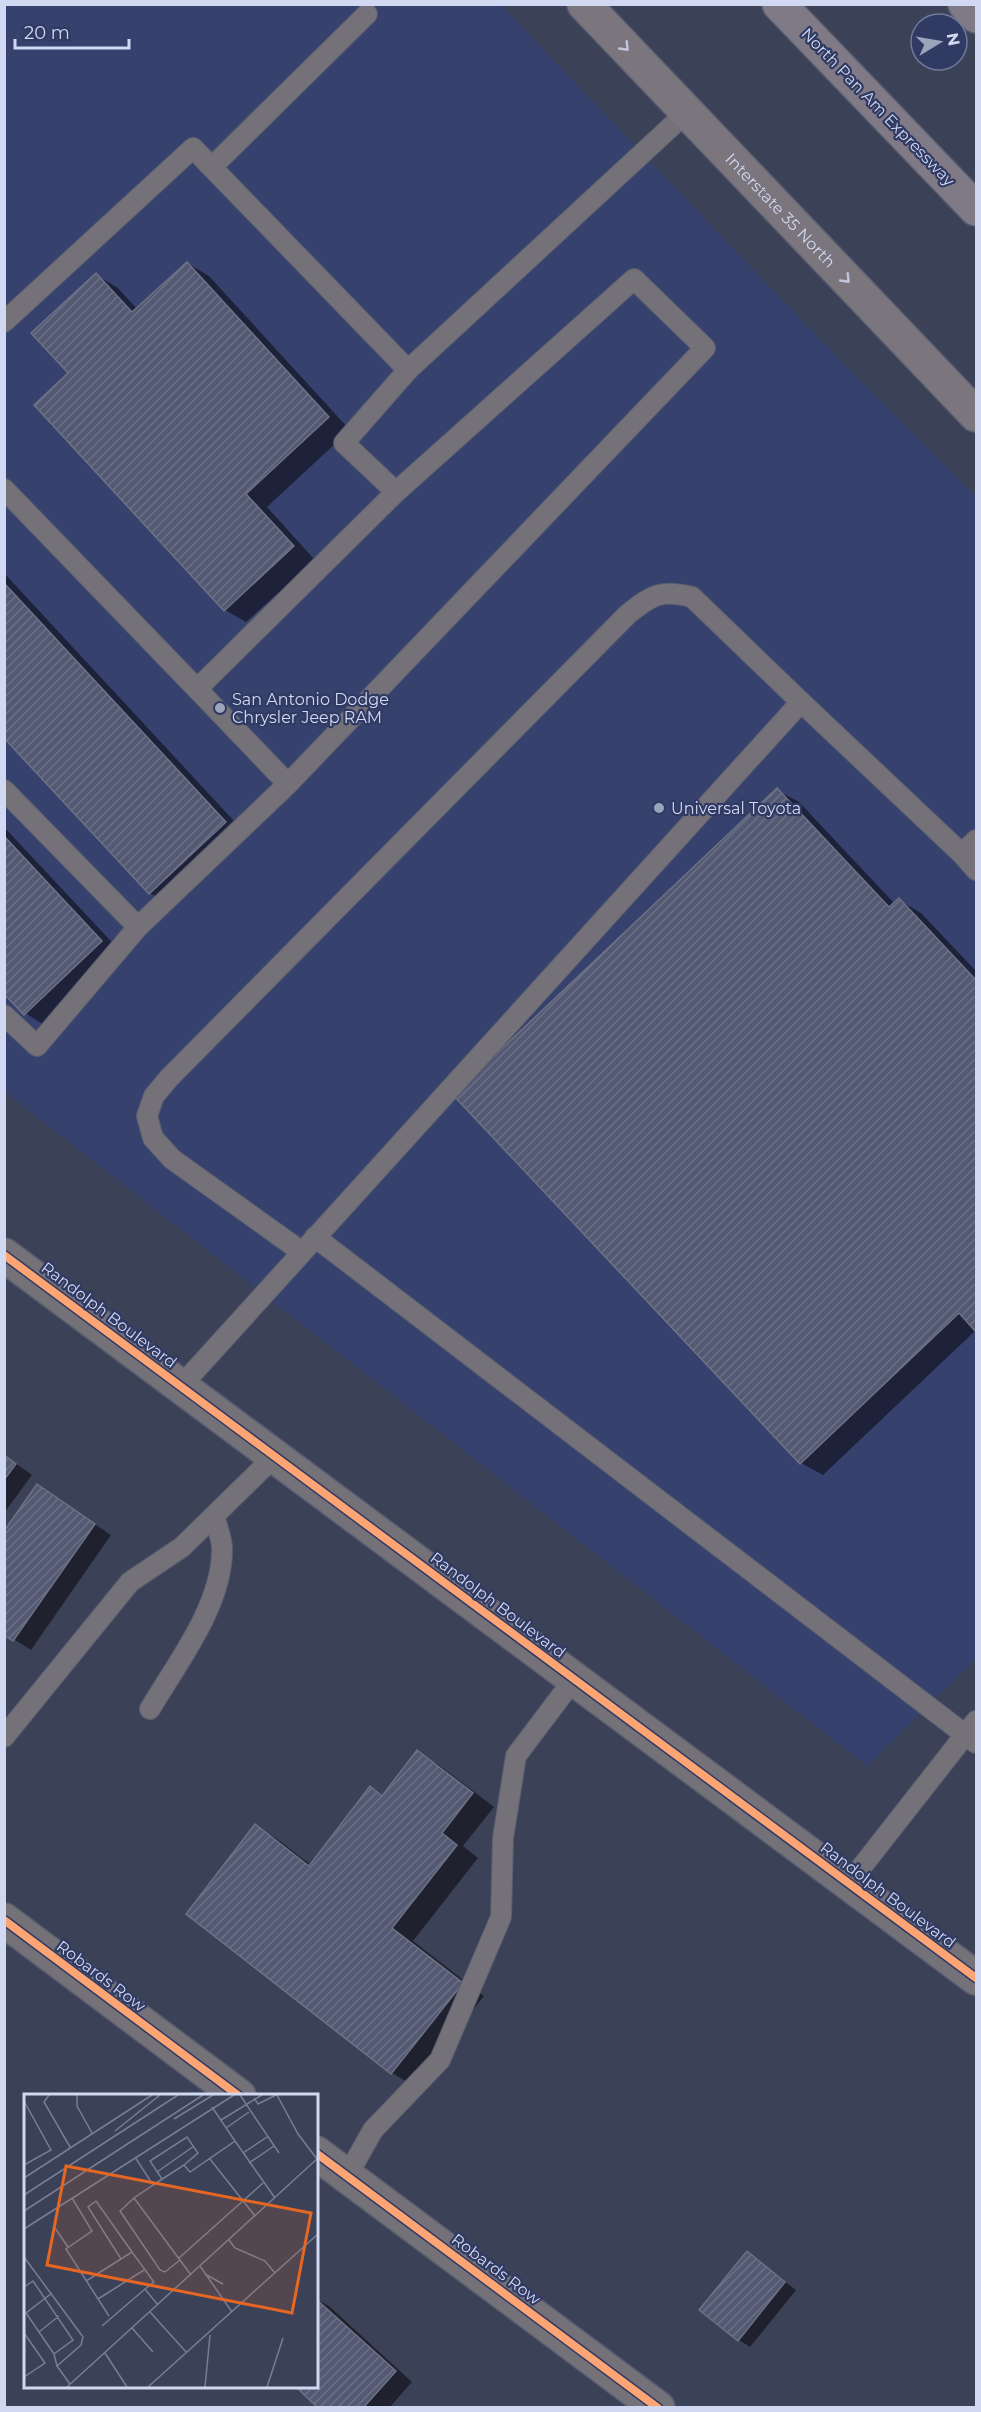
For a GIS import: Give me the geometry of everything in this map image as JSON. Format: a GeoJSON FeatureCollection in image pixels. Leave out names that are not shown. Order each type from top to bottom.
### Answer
{"type":"FeatureCollection","features":[{"type":"Feature","properties":{"kind":"highway"},"geometry":{"type":"LineString","coordinates":[[773,4],[817,45]]}},
{"type":"Feature","properties":{"kind":"highway","name":"North Pan Am Expressway"},"geometry":{"type":"LineString","coordinates":[[779,4],[976,209]]}},
{"type":"Feature","properties":{"kind":"highway"},"geometry":{"type":"LineString","coordinates":[[965,4],[976,16]]}},
{"type":"Feature","properties":{"kind":"main road","name":"Interstate 35 North"},"geometry":{"type":"LineString","coordinates":[[584,4],[976,415]]}},
{"type":"Feature","properties":{"kind":"street","name":"Randolph Boulevard"},"geometry":{"type":"LineString","coordinates":[[4,1255],[976,1977]]}},
{"type":"Feature","properties":{"kind":"street","name":"Robards Row"},"geometry":{"type":"LineString","coordinates":[[4,1920],[236,2094]]}},
{"type":"Feature","properties":{"kind":"street","name":"Robards Row"},"geometry":{"type":"LineString","coordinates":[[318,2154],[658,2408]]}},
{"type":"Feature","properties":{"kind":"lane"},"geometry":{"type":"LineString","coordinates":[[213,166],[367,14]]}},
{"type":"Feature","properties":{"kind":"lane"},"geometry":{"type":"LineString","coordinates":[[396,492],[344,443],[408,370],[687,112]]}},
{"type":"Feature","properties":{"kind":"lane"},"geometry":{"type":"LineString","coordinates":[[4,322],[193,148],[213,166],[408,370]]}},
{"type":"Feature","properties":{"kind":"lane"},"geometry":{"type":"LineString","coordinates":[[4,1015],[38,1046],[138,927],[288,784],[705,348],[634,279],[396,492],[197,689]]}},
{"type":"Feature","properties":{"kind":"lane"},"geometry":{"type":"LineString","coordinates":[[4,489],[288,784]]}},
{"type":"Feature","properties":{"kind":"lane"},"geometry":{"type":"LineString","coordinates":[[302,1252],[172,1159],[153,1137],[147,1116],[154,1096],[169,1078],[628,614],[651,597],[671,591],[692,597],[962,854],[976,870]]}},
{"type":"Feature","properties":{"kind":"lane"},"geometry":{"type":"LineString","coordinates":[[181,1386],[801,702]]}},
{"type":"Feature","properties":{"kind":"lane"},"geometry":{"type":"LineString","coordinates":[[4,790],[138,927]]}},
{"type":"Feature","properties":{"kind":"lane"},"geometry":{"type":"LineString","coordinates":[[962,854],[976,840]]}},
{"type":"Feature","properties":{"kind":"lane"},"geometry":{"type":"LineString","coordinates":[[315,1237],[973,1732],[849,1883]]}},
{"type":"Feature","properties":{"kind":"lane"},"geometry":{"type":"LineString","coordinates":[[4,1737],[129,1582],[182,1548],[275,1456]]}},
{"type":"Feature","properties":{"kind":"lane"},"geometry":{"type":"LineString","coordinates":[[150,1709],[207,1612],[215,1592],[223,1549],[214,1516]]}},
{"type":"Feature","properties":{"kind":"lane"},"geometry":{"type":"LineString","coordinates":[[347,2176],[373,2130],[440,2060],[501,1917],[503,1838],[516,1756],[574,1679]]}},
{"type":"Feature","properties":{"kind":"shaded area"},"geometry":{"type":"Polygon","coordinates":[[[5,5],[501,5],[806,325],[976,497],[976,1658],[867,1766],[5,1092],[5,5]]]}},
{"type":"Feature","properties":{"kind":"building"},"geometry":{"type":"Polygon","coordinates":[[[187,262],[329,417],[246,494],[294,546],[224,611],[34,405],[68,373],[31,333],[96,273],[132,312],[187,262]]]}},
{"type":"Feature","properties":{"kind":"building"},"geometry":{"type":"Polygon","coordinates":[[[4,583],[226,822],[149,894],[4,738],[4,583]]]}},
{"type":"Feature","properties":{"kind":"building"},"geometry":{"type":"Polygon","coordinates":[[[777,788],[889,907],[899,898],[976,980],[976,1332],[959,1313],[800,1464],[453,1095],[777,788]]]}},
{"type":"Feature","properties":{"kind":"building"},"geometry":{"type":"Polygon","coordinates":[[[4,836],[102,941],[24,1015],[4,994],[4,836]]]}},
{"type":"Feature","properties":{"kind":"building"},"geometry":{"type":"Polygon","coordinates":[[[4,1455],[16,1464],[4,1480],[4,1455]]]}},
{"type":"Feature","properties":{"kind":"building"},"geometry":{"type":"Polygon","coordinates":[[[37,1484],[95,1524],[13,1641],[4,1635],[4,1531],[37,1484]]]}},
{"type":"Feature","properties":{"kind":"building"},"geometry":{"type":"Polygon","coordinates":[[[417,1750],[473,1793],[442,1833],[457,1845],[392,1928],[463,1983],[391,2074],[186,1914],[255,1824],[309,1866],[370,1786],[382,1796],[417,1750]]]}},
{"type":"Feature","properties":{"kind":"building"},"geometry":{"type":"Polygon","coordinates":[[[747,2251],[785,2282],[738,2341],[699,2310],[747,2251]]]}},
{"type":"Feature","properties":{"kind":"building"},"geometry":{"type":"Polygon","coordinates":[[[318,2301],[396,2371],[363,2408],[318,2408],[297,2388],[318,2388],[318,2301]]]}},
{"type":"Feature","properties":{"kind":"cycle path"},"geometry":{"type":"LineString","coordinates":[[4,1255],[976,1978]]}},
{"type":"Feature","properties":{"kind":"cycle path"},"geometry":{"type":"LineString","coordinates":[[4,1920],[236,2094]]}},
{"type":"Feature","properties":{"kind":"cycle path"},"geometry":{"type":"LineString","coordinates":[[318,2154],[658,2408]]}},
{"type":"Feature","properties":{"kind":"place","name":"San Antonio Dodge Chrysler Jeep RAM"},"geometry":{"type":"Point","coordinates":[220,708]}},
{"type":"Feature","properties":{"kind":"place","name":"Universal Toyota"},"geometry":{"type":"Point","coordinates":[659,808]}}]}
